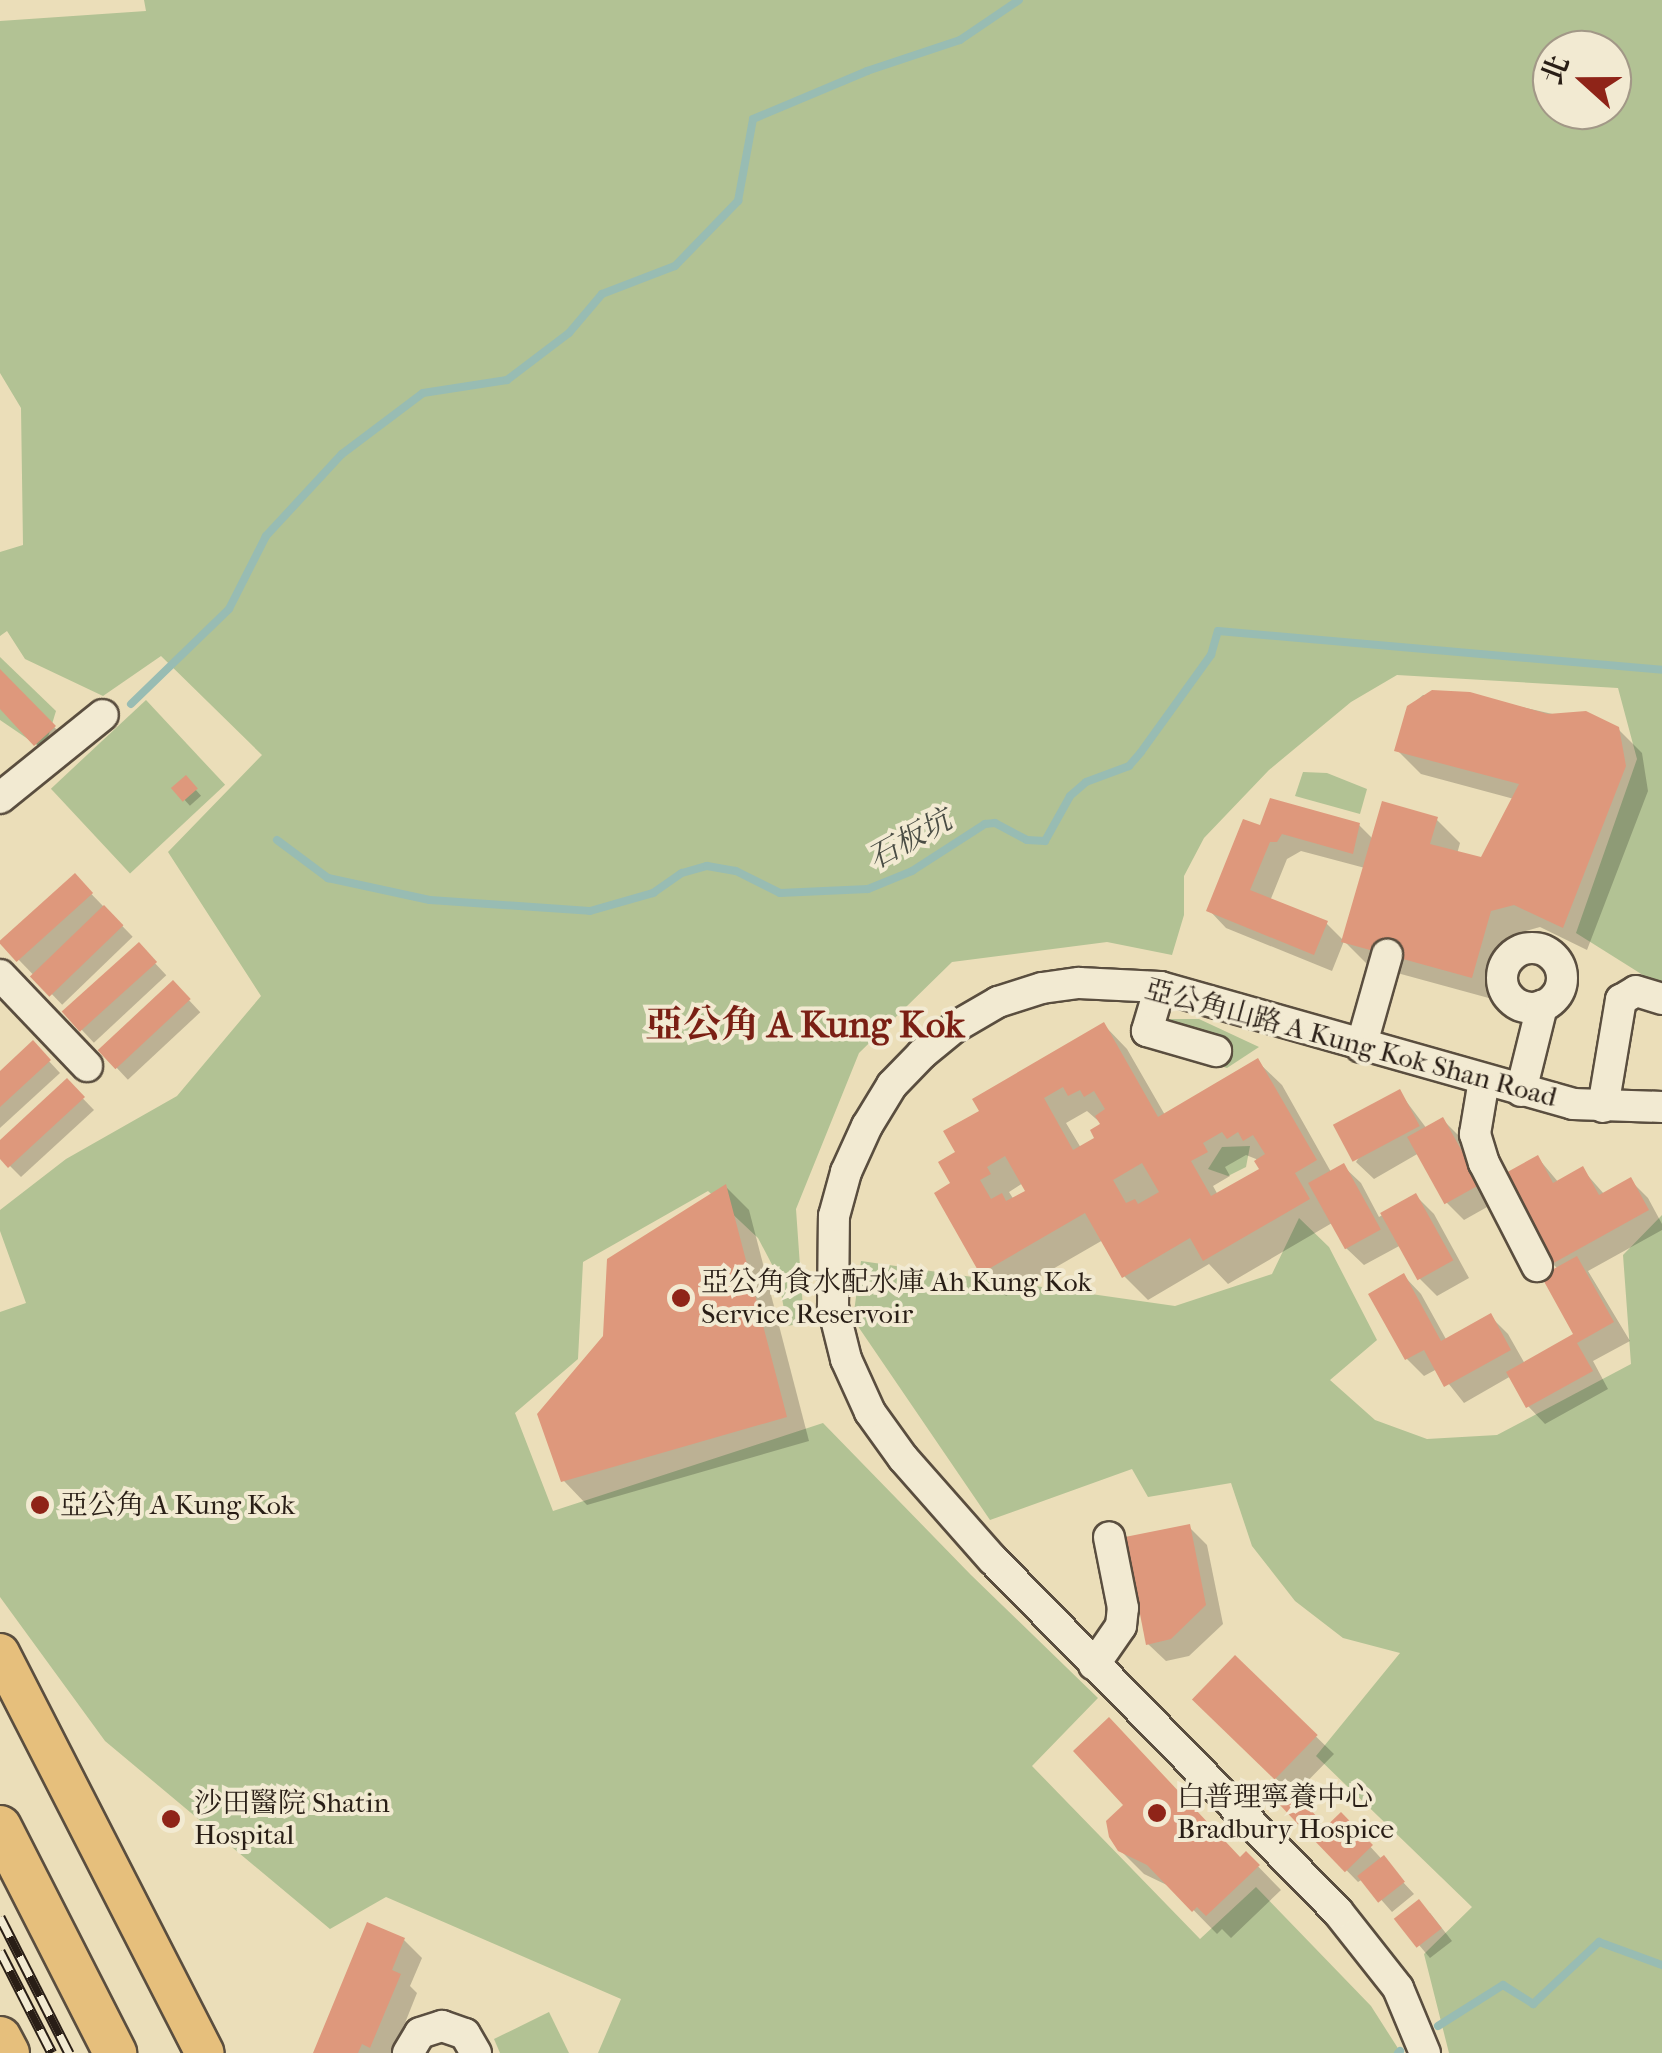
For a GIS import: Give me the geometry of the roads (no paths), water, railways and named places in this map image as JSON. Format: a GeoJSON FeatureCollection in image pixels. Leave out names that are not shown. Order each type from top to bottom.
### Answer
{"type":"FeatureCollection","features":[{"type":"Feature","properties":{"kind":"highway"},"geometry":{"type":"LineString","coordinates":[[0,1827],[115,2053]]}},
{"type":"Feature","properties":{"kind":"highway"},"geometry":{"type":"LineString","coordinates":[[0,2038],[8,2053]]}},
{"type":"Feature","properties":{"kind":"main road"},"geometry":{"type":"LineString","coordinates":[[0,1653],[206,2053]]}},
{"type":"Feature","properties":{"kind":"street"},"geometry":{"type":"LineString","coordinates":[[0,798],[103,715]]}},
{"type":"Feature","properties":{"kind":"street"},"geometry":{"type":"LineString","coordinates":[[1361,1047],[1387,955]]}},
{"type":"Feature","properties":{"kind":"street","name":"亞公角山路 A Kung Kok Shan Road"},"geometry":{"type":"LineString","coordinates":[[1425,2053],[1398,1988],[1338,1912],[992,1560],[903,1458],[870,1412],[846,1359],[833,1307],[834,1216],[853,1156],[892,1086],[955,1028],[998,1002],[1042,988],[1118,982],[1160,987],[1521,1091],[1602,1107],[1662,1107]]}},
{"type":"Feature","properties":{"kind":"street"},"geometry":{"type":"LineString","coordinates":[[4,985],[87,1066]]}},
{"type":"Feature","properties":{"kind":"street"},"geometry":{"type":"LineString","coordinates":[[1160,987],[1147,1031],[1216,1051]]}},
{"type":"Feature","properties":{"kind":"street"},"geometry":{"type":"LineString","coordinates":[[1602,1107],[1621,1000],[1636,991],[1662,999]]}},
{"type":"Feature","properties":{"kind":"street"},"geometry":{"type":"LineString","coordinates":[[1521,1091],[1542,1006]]}},
{"type":"Feature","properties":{"kind":"street"},"geometry":{"type":"LineString","coordinates":[[1484,1080],[1474,1134],[1484,1163],[1537,1266]]}},
{"type":"Feature","properties":{"kind":"street"},"geometry":{"type":"LineString","coordinates":[[1094,1665],[1122,1626],[1123,1608],[1109,1537]]}},
{"type":"Feature","properties":{"kind":"street"},"geometry":{"type":"LineString","coordinates":[[408,2053],[420,2033],[442,2026],[465,2034],[476,2053]]}},
{"type":"Feature","properties":{"kind":"waterway"},"geometry":{"type":"LineString","coordinates":[[131,704],[229,609],[266,536],[342,454],[423,393],[507,380],[569,333],[602,294],[675,266],[738,201],[753,119],[867,71],[960,40],[1019,0]]}},
{"type":"Feature","properties":{"kind":"waterway","name":"石板坑"},"geometry":{"type":"LineString","coordinates":[[277,840],[328,878],[430,900],[590,911],[653,893],[682,873],[707,866],[736,871],[780,893],[868,889],[912,871],[985,824],[995,823],[1027,840],[1045,841],[1070,796],[1086,782],[1129,766],[1141,752],[1211,655],[1218,631],[1662,670]]}},
{"type":"Feature","properties":{"kind":"waterway"},"geometry":{"type":"LineString","coordinates":[[1438,2026],[1503,1985],[1533,2004],[1599,1942],[1662,1965]]}},
{"type":"Feature","properties":{"kind":"railway"},"geometry":{"type":"LineString","coordinates":[[0,1917],[69,2053]]}},
{"type":"Feature","properties":{"kind":"railway"},"geometry":{"type":"LineString","coordinates":[[0,1951],[52,2053]]}},
{"type":"Feature","properties":{"kind":"place","name":"亞公角食水配水庫 Ah Kung Kok Service Reservoir"},"geometry":{"type":"Point","coordinates":[681,1298]}},
{"type":"Feature","properties":{"kind":"place","name":"亞公角 A Kung Kok"},"geometry":{"type":"Point","coordinates":[40,1505]}},
{"type":"Feature","properties":{"kind":"place","name":"白普理寧養中心 Bradbury Hospice"},"geometry":{"type":"Point","coordinates":[1157,1813]}},
{"type":"Feature","properties":{"kind":"place","name":"沙田醫院 Shatin Hospital"},"geometry":{"type":"Point","coordinates":[171,1819]}},
{"type":"Feature","properties":{"kind":"district","name":"亞公角 A Kung Kok"},"geometry":{"type":"Point","coordinates":[805,1025]}}]}
